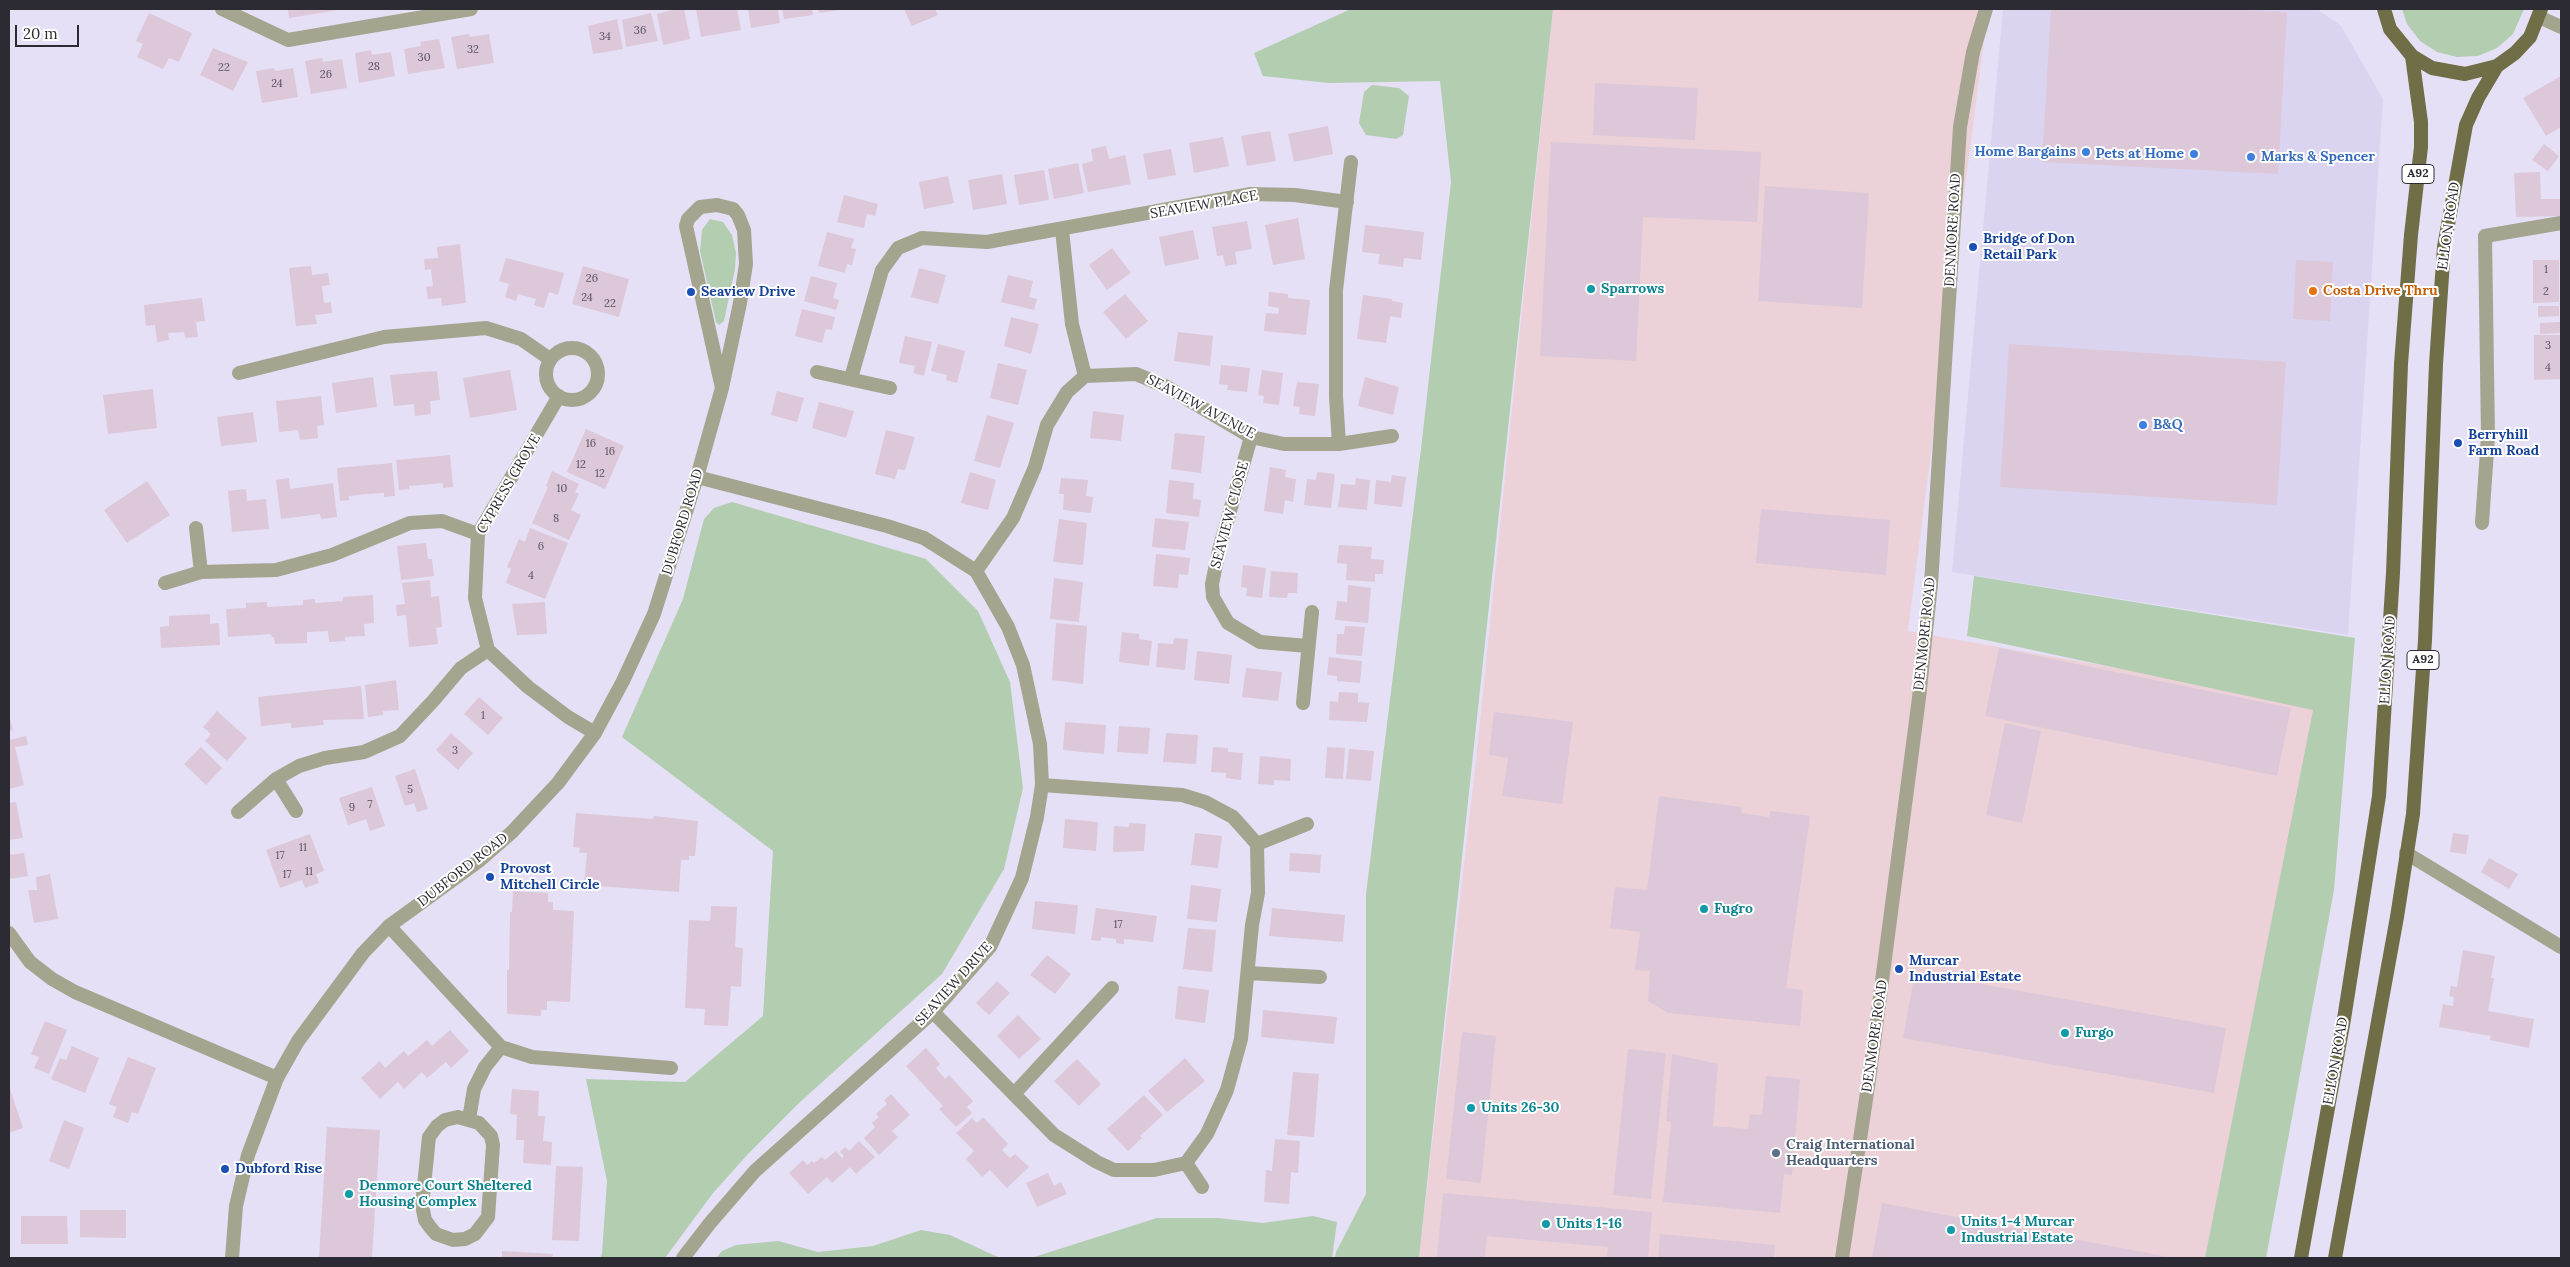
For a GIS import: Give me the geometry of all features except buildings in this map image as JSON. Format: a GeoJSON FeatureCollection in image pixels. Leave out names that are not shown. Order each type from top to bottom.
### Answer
{"type":"FeatureCollection","features":[{"type":"Feature","properties":{"kind":"main road","name":"A92"},"geometry":{"type":"LineString","coordinates":[[2384,9],[2393,34],[2412,56],[2432,68],[2453,73],[2476,72],[2497,66],[2523,46],[2540,13]]}},
{"type":"Feature","properties":{"kind":"main road","name":"ELLON ROAD"},"geometry":{"type":"LineString","coordinates":[[2301,1258],[2344,1020],[2379,796],[2394,574],[2401,364],[2411,235],[2421,147],[2421,122],[2412,56]]}},
{"type":"Feature","properties":{"kind":"main road","name":"ELLON ROAD"},"geometry":{"type":"LineString","coordinates":[[2335,1258],[2413,814],[2425,640],[2436,364],[2444,247],[2466,125],[2478,98],[2497,66]]}},
{"type":"Feature","properties":{"kind":"street"},"geometry":{"type":"LineString","coordinates":[[222,9],[288,40],[471,9]]}},
{"type":"Feature","properties":{"kind":"street","name":"DENMORE ROAD"},"geometry":{"type":"LineString","coordinates":[[1842,1258],[1870,1073],[1919,698],[1931,584],[1960,128],[1973,52],[1986,9]]}},
{"type":"Feature","properties":{"kind":"street"},"geometry":{"type":"LineString","coordinates":[[2540,13],[2561,27]]}},
{"type":"Feature","properties":{"kind":"street"},"geometry":{"type":"LineString","coordinates":[[1339,444],[1336,397],[1336,290],[1351,162]]}},
{"type":"Feature","properties":{"kind":"street","name":"SEAVIEW PLACE"},"geometry":{"type":"LineString","coordinates":[[851,378],[882,270],[898,248],[922,238],[987,242],[1062,230],[1251,194],[1295,195],[1347,202]]}},
{"type":"Feature","properties":{"kind":"street","name":"DUBFORD ROAD"},"geometry":{"type":"LineString","coordinates":[[232,1258],[236,1206],[244,1172],[277,1078],[298,1041],[363,953],[389,926],[480,860],[512,832],[558,784],[595,733],[623,681],[654,614],[697,477],[722,388],[740,303],[746,264],[744,230],[738,215],[726,206],[717,205],[700,208],[688,218],[686,226],[722,388]]}},
{"type":"Feature","properties":{"kind":"street"},"geometry":{"type":"LineString","coordinates":[[2482,523],[2488,436],[2485,236],[2561,223]]}},
{"type":"Feature","properties":{"kind":"street"},"geometry":{"type":"LineString","coordinates":[[976,571],[1013,518],[1035,467],[1048,425],[1067,392],[1085,376],[1072,324],[1062,230]]}},
{"type":"Feature","properties":{"kind":"street"},"geometry":{"type":"LineString","coordinates":[[239,374],[384,337],[486,328],[521,339],[550,359]]}},
{"type":"Feature","properties":{"kind":"street"},"geometry":{"type":"LineString","coordinates":[[575,348],[588,354],[596,365],[597,379],[586,395],[578,399],[560,396],[548,384],[547,367],[550,359],[561,350],[575,348]]}},
{"type":"Feature","properties":{"kind":"street"},"geometry":{"type":"LineString","coordinates":[[818,372],[890,388]]}},
{"type":"Feature","properties":{"kind":"street","name":"SEAVIEW AVENUE"},"geometry":{"type":"LineString","coordinates":[[1085,376],[1136,374],[1167,387],[1251,437],[1284,444],[1339,444],[1392,436]]}},
{"type":"Feature","properties":{"kind":"street","name":"CYPRESS GROVE"},"geometry":{"type":"LineString","coordinates":[[488,650],[475,598],[478,534],[560,396]]}},
{"type":"Feature","properties":{"kind":"street","name":"SEAVIEW CLOSE"},"geometry":{"type":"LineString","coordinates":[[1251,437],[1219,550],[1212,584],[1213,597],[1228,623],[1260,642],[1308,646]]}},
{"type":"Feature","properties":{"kind":"street","name":"SEAVIEW DRIVE"},"geometry":{"type":"LineString","coordinates":[[683,1258],[695,1241],[755,1171],[933,1012],[990,948],[1022,878],[1037,818],[1042,784],[1040,744],[1023,665],[1008,627],[976,571],[924,538],[887,526],[697,477]]}},
{"type":"Feature","properties":{"kind":"street"},"geometry":{"type":"LineString","coordinates":[[165,583],[201,572],[276,570],[332,555],[410,523],[442,521],[478,534]]}},
{"type":"Feature","properties":{"kind":"street"},"geometry":{"type":"LineString","coordinates":[[196,528],[201,572]]}},
{"type":"Feature","properties":{"kind":"street"},"geometry":{"type":"LineString","coordinates":[[1303,703],[1312,612]]}},
{"type":"Feature","properties":{"kind":"street"},"geometry":{"type":"LineString","coordinates":[[238,812],[276,779],[299,766],[325,758],[364,752],[400,736],[461,668],[488,650],[528,687],[568,717],[595,733]]}},
{"type":"Feature","properties":{"kind":"street"},"geometry":{"type":"LineString","coordinates":[[276,779],[296,811]]}},
{"type":"Feature","properties":{"kind":"street"},"geometry":{"type":"LineString","coordinates":[[933,1012],[1054,1135],[1097,1162],[1114,1170],[1154,1170],[1186,1163],[1207,1134],[1228,1090],[1241,1040],[1252,925],[1258,893],[1257,844],[1233,817],[1205,802],[1182,796],[1042,784]]}},
{"type":"Feature","properties":{"kind":"street"},"geometry":{"type":"LineString","coordinates":[[1257,844],[1307,824]]}},
{"type":"Feature","properties":{"kind":"street"},"geometry":{"type":"LineString","coordinates":[[2406,853],[2561,947]]}},
{"type":"Feature","properties":{"kind":"street"},"geometry":{"type":"LineString","coordinates":[[389,926],[501,1047],[532,1057],[670,1068]]}},
{"type":"Feature","properties":{"kind":"street"},"geometry":{"type":"LineString","coordinates":[[9,933],[30,962],[52,979],[75,992],[277,1078]]}},
{"type":"Feature","properties":{"kind":"street"},"geometry":{"type":"LineString","coordinates":[[1248,973],[1320,977]]}},
{"type":"Feature","properties":{"kind":"street"},"geometry":{"type":"LineString","coordinates":[[1014,1094],[1112,988]]}},
{"type":"Feature","properties":{"kind":"street"},"geometry":{"type":"LineString","coordinates":[[469,1118],[474,1089],[485,1067],[501,1047]]}},
{"type":"Feature","properties":{"kind":"street"},"geometry":{"type":"LineString","coordinates":[[458,1117],[469,1118],[486,1129],[493,1145],[490,1210],[486,1223],[475,1234],[465,1239],[453,1240],[436,1234],[425,1220],[422,1205],[427,1142],[437,1126],[445,1120],[458,1117]]}},
{"type":"Feature","properties":{"kind":"street"},"geometry":{"type":"LineString","coordinates":[[1186,1163],[1202,1186]]}},
{"type":"Feature","properties":{"kind":"shaded area","name":"Murcar Industrial Estate"},"geometry":{"type":"Polygon","coordinates":[[[1553,9],[1988,9],[1908,631],[2325,705],[2213,1258],[1419,1258],[1476,760],[1553,9]]]}},
{"type":"Feature","properties":{"kind":"shaded area","name":"Bridge of Don Retail Park"},"geometry":{"type":"Polygon","coordinates":[[[2003,9],[2317,9],[2341,26],[2383,99],[2348,635],[1952,572],[2003,9]]]}},
{"type":"Feature","properties":{"kind":"green space"},"geometry":{"type":"Polygon","coordinates":[[[1351,9],[1553,9],[1419,1258],[1335,1258],[1336,1252],[1366,1194],[1366,894],[1421,449],[1451,182],[1440,81],[1329,83],[1263,76],[1254,53],[1351,9]]]}},
{"type":"Feature","properties":{"kind":"green space"},"geometry":{"type":"Polygon","coordinates":[[[2402,9],[2524,9],[2513,34],[2497,48],[2478,56],[2457,57],[2437,52],[2420,41],[2407,24],[2402,9]]]}},
{"type":"Feature","properties":{"kind":"green space"},"geometry":{"type":"Polygon","coordinates":[[[1372,85],[1399,88],[1409,96],[1403,135],[1396,139],[1366,135],[1359,123],[1364,92],[1372,85]]]}},
{"type":"Feature","properties":{"kind":"green space"},"geometry":{"type":"Polygon","coordinates":[[[710,219],[723,222],[732,235],[736,253],[735,269],[724,321],[719,325],[716,322],[700,251],[702,230],[710,219]]]}},
{"type":"Feature","properties":{"kind":"green space"},"geometry":{"type":"Polygon","coordinates":[[[732,502],[926,559],[978,611],[1010,682],[1023,788],[1004,869],[942,974],[799,1103],[749,1153],[713,1193],[665,1258],[600,1258],[602,1254],[607,1181],[586,1079],[685,1082],[763,1016],[773,851],[622,737],[683,599],[704,519],[714,508],[732,502]]]}},
{"type":"Feature","properties":{"kind":"green space"},"geometry":{"type":"Polygon","coordinates":[[[1974,576],[2355,638],[2334,890],[2266,1258],[2205,1258],[2313,710],[1967,636],[1974,576]]]}},
{"type":"Feature","properties":{"kind":"green space"},"geometry":{"type":"Polygon","coordinates":[[[1313,1216],[1337,1222],[1332,1258],[1031,1258],[1157,1218],[1218,1218],[1263,1223],[1313,1216]]]}},
{"type":"Feature","properties":{"kind":"green space"},"geometry":{"type":"Polygon","coordinates":[[[921,1230],[950,1235],[1000,1258],[716,1258],[722,1251],[736,1245],[778,1241],[818,1252],[873,1246],[921,1230]]]}},
{"type":"Feature","properties":{"kind":"place","name":"Home Bargains"},"geometry":{"type":"Point","coordinates":[2086,152]}},
{"type":"Feature","properties":{"kind":"place","name":"Pets at Home"},"geometry":{"type":"Point","coordinates":[2194,154]}},
{"type":"Feature","properties":{"kind":"place","name":"Marks & Spencer"},"geometry":{"type":"Point","coordinates":[2251,157]}},
{"type":"Feature","properties":{"kind":"place","name":"Bridge of Don Retail Park"},"geometry":{"type":"Point","coordinates":[1973,247]}},
{"type":"Feature","properties":{"kind":"place","name":"Sparrows"},"geometry":{"type":"Point","coordinates":[1591,289]}},
{"type":"Feature","properties":{"kind":"place","name":"Costa Drive Thru"},"geometry":{"type":"Point","coordinates":[2313,291]}},
{"type":"Feature","properties":{"kind":"place","name":"Seaview Drive"},"geometry":{"type":"Point","coordinates":[691,292]}},
{"type":"Feature","properties":{"kind":"place","name":"B&Q"},"geometry":{"type":"Point","coordinates":[2143,425]}},
{"type":"Feature","properties":{"kind":"place","name":"Berryhill Farm Road"},"geometry":{"type":"Point","coordinates":[2458,443]}},
{"type":"Feature","properties":{"kind":"place","name":"Provost Mitchell Circle"},"geometry":{"type":"Point","coordinates":[490,877]}},
{"type":"Feature","properties":{"kind":"place","name":"Fugro"},"geometry":{"type":"Point","coordinates":[1704,909]}},
{"type":"Feature","properties":{"kind":"place","name":"Murcar Industrial Estate"},"geometry":{"type":"Point","coordinates":[1899,969]}},
{"type":"Feature","properties":{"kind":"place","name":"Furgo"},"geometry":{"type":"Point","coordinates":[2065,1033]}},
{"type":"Feature","properties":{"kind":"place","name":"Units 26-30"},"geometry":{"type":"Point","coordinates":[1471,1108]}},
{"type":"Feature","properties":{"kind":"place","name":"Craig International Headquarters"},"geometry":{"type":"Point","coordinates":[1776,1153]}},
{"type":"Feature","properties":{"kind":"place","name":"Dubford Rise"},"geometry":{"type":"Point","coordinates":[225,1169]}},
{"type":"Feature","properties":{"kind":"place","name":"Denmore Court Sheltered Housing Complex"},"geometry":{"type":"Point","coordinates":[349,1194]}},
{"type":"Feature","properties":{"kind":"place","name":"Units 1-16"},"geometry":{"type":"Point","coordinates":[1546,1224]}},
{"type":"Feature","properties":{"kind":"place","name":"Units 1-4 Murcar Industrial Estate"},"geometry":{"type":"Point","coordinates":[1951,1230]}}]}
